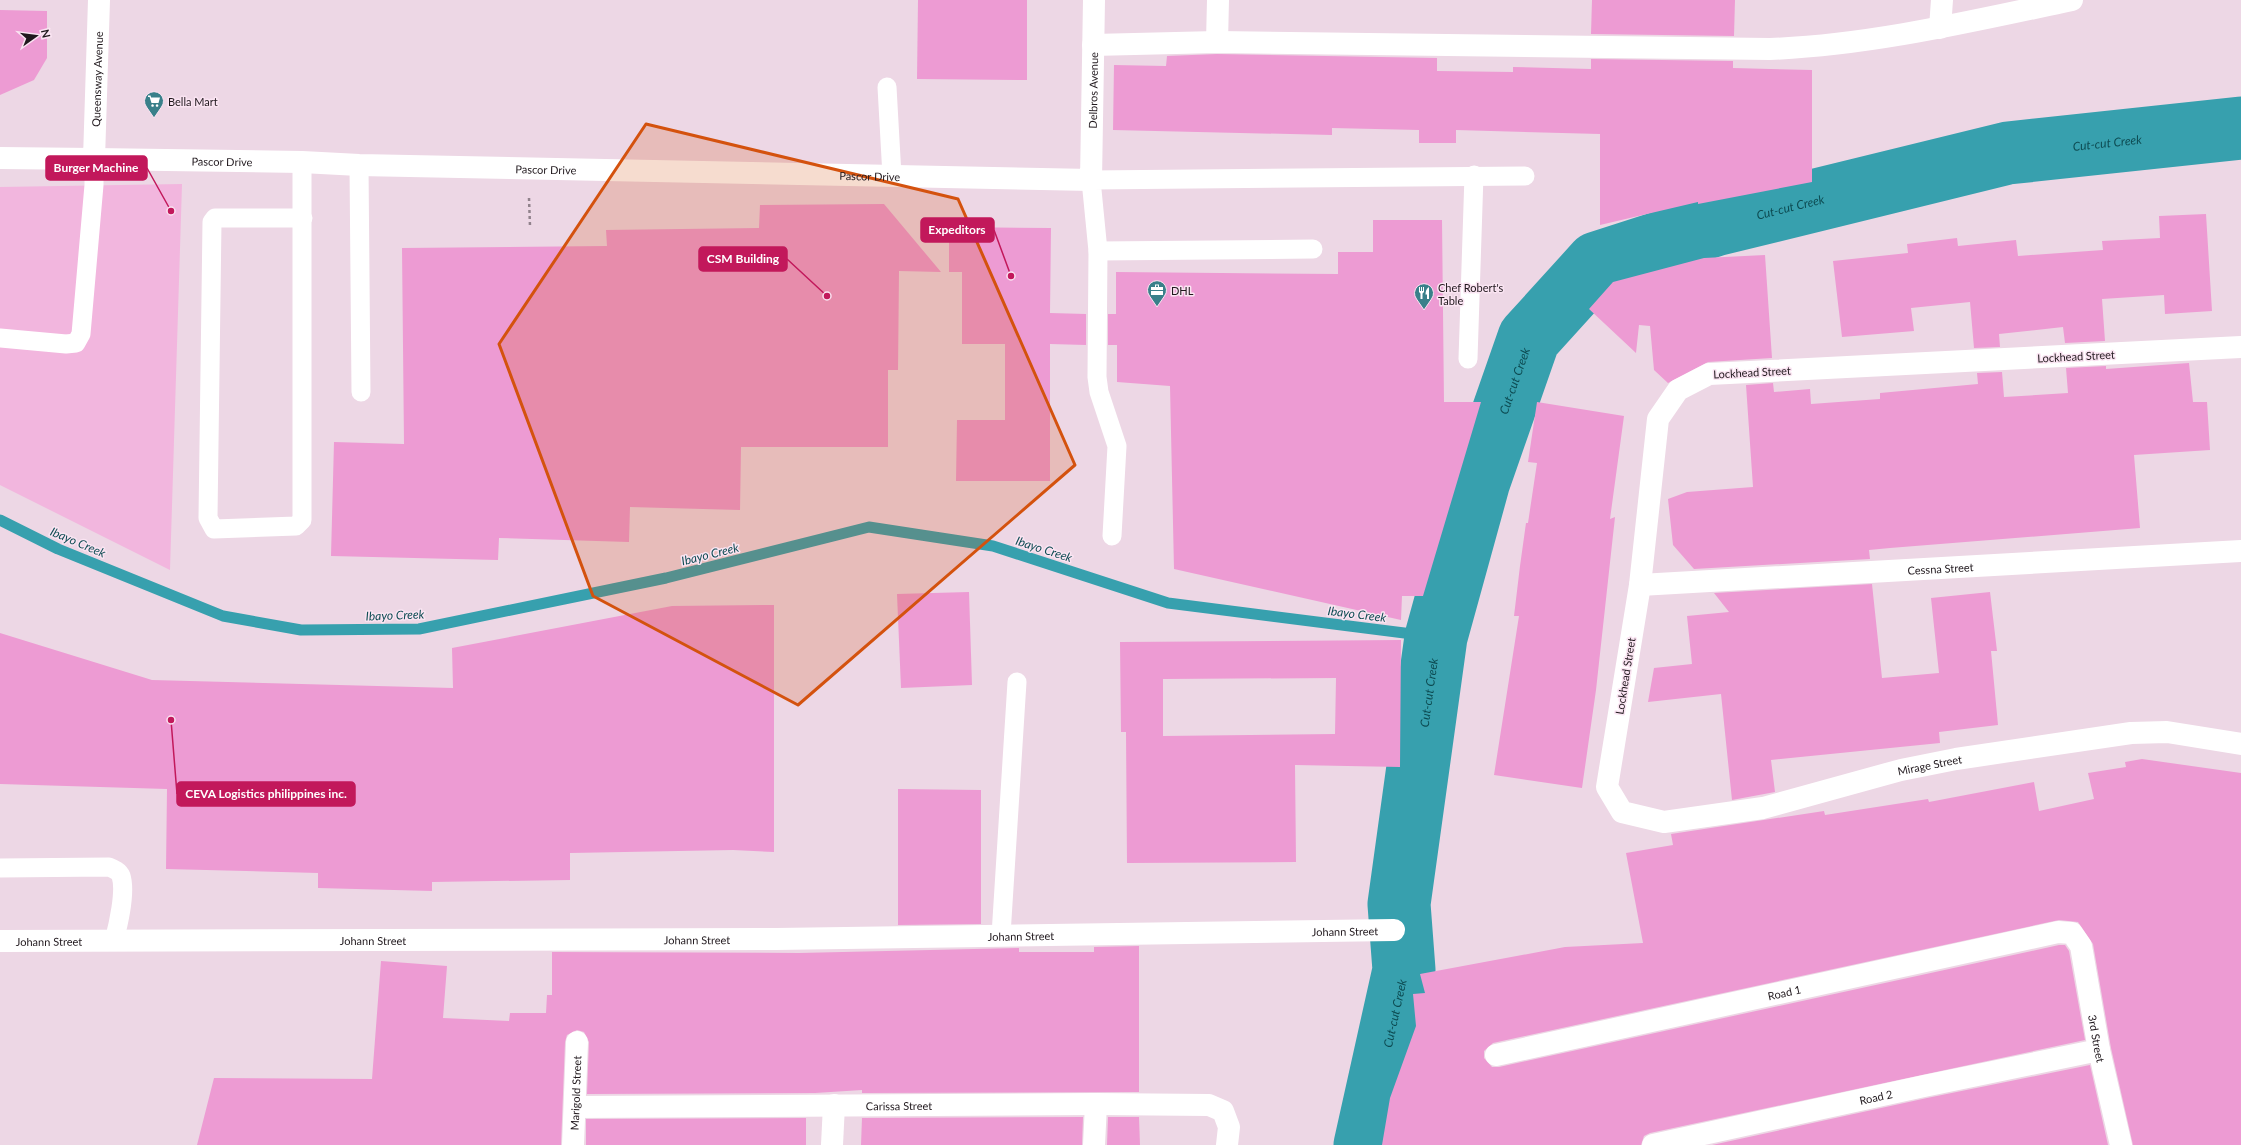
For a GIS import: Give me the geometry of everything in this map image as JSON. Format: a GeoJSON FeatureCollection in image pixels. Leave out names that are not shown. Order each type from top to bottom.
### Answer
{"type":"FeatureCollection","features":[{"type":"Feature","properties":{"kind":"street","name":"Queensway Avenue"},"geometry":{"type":"LineString","coordinates":[[94,159],[99,0]]}},
{"type":"Feature","properties":{"kind":"street","name":"Delbros Avenue"},"geometry":{"type":"LineString","coordinates":[[1091,180],[1094,0]]}},
{"type":"Feature","properties":{"kind":"street"},"geometry":{"type":"LineString","coordinates":[[1217,42],[1218,0]]}},
{"type":"Feature","properties":{"kind":"street"},"geometry":{"type":"LineString","coordinates":[[1940,28],[1942,0]]}},
{"type":"Feature","properties":{"kind":"street"},"geometry":{"type":"LineString","coordinates":[[1093,45],[1217,42],[1770,49],[1816,47],[1940,28],[2072,0]]}},
{"type":"Feature","properties":{"kind":"street","name":"Pascor Drive"},"geometry":{"type":"LineString","coordinates":[[0,158],[302,162],[359,165],[527,167],[1091,180]]}},
{"type":"Feature","properties":{"kind":"street","name":"Lockhead Street"},"geometry":{"type":"LineString","coordinates":[[1622,812],[1608,787],[1640,585],[1658,419],[1678,390],[1709,374],[2241,347]]}},
{"type":"Feature","properties":{"kind":"street","name":"Cessna Street"},"geometry":{"type":"LineString","coordinates":[[1640,585],[2241,551]]}},
{"type":"Feature","properties":{"kind":"street","name":"Mirage Street"},"geometry":{"type":"LineString","coordinates":[[1622,812],[1664,822],[1762,808],[1901,770],[1956,759],[2131,733],[2167,732],[2241,744]]}},
{"type":"Feature","properties":{"kind":"street","name":"Johann Street"},"geometry":{"type":"LineString","coordinates":[[0,941],[776,939],[1394,930]]}},
{"type":"Feature","properties":{"kind":"street","name":"3rd Street"},"geometry":{"type":"LineString","coordinates":[[2072,933],[2081,946],[2099,1050],[2121,1145]]}},
{"type":"Feature","properties":{"kind":"street","name":"Road 1"},"geometry":{"type":"LineString","coordinates":[[1496,1055],[2050,934],[2072,933]]}},
{"type":"Feature","properties":{"kind":"street","name":"Marigold Street"},"geometry":{"type":"LineString","coordinates":[[573,1145],[577,1042]]}},
{"type":"Feature","properties":{"kind":"street","name":"Road 2"},"geometry":{"type":"LineString","coordinates":[[1653,1145],[1924,1086],[2099,1050]]}},
{"type":"Feature","properties":{"kind":"street"},"geometry":{"type":"LineString","coordinates":[[1094,1145],[1096,1104]]}},
{"type":"Feature","properties":{"kind":"street","name":"Carissa Street"},"geometry":{"type":"LineString","coordinates":[[575,1107],[1096,1104],[1209,1105],[1223,1111],[1229,1127],[1227,1145]]}},
{"type":"Feature","properties":{"kind":"street"},"geometry":{"type":"LineString","coordinates":[[832,1145],[834,1105]]}},
{"type":"Feature","properties":{"kind":"lane"},"geometry":{"type":"LineString","coordinates":[[887,88],[892,176]]}},
{"type":"Feature","properties":{"kind":"lane"},"geometry":{"type":"LineString","coordinates":[[0,338],[66,344],[76,342],[81,334],[94,185],[94,159]]}},
{"type":"Feature","properties":{"kind":"lane"},"geometry":{"type":"LineString","coordinates":[[302,162],[303,218],[302,520],[296,526],[214,529],[208,518],[212,222],[215,218],[303,218]]}},
{"type":"Feature","properties":{"kind":"lane"},"geometry":{"type":"LineString","coordinates":[[359,165],[361,392]]}},
{"type":"Feature","properties":{"kind":"lane"},"geometry":{"type":"LineString","coordinates":[[1468,359],[1474,175]]}},
{"type":"Feature","properties":{"kind":"lane"},"geometry":{"type":"LineString","coordinates":[[1112,536],[1117,446],[1099,392],[1097,376],[1098,251],[1091,180],[1474,175],[1525,176]]}},
{"type":"Feature","properties":{"kind":"lane"},"geometry":{"type":"LineString","coordinates":[[1098,251],[1313,249]]}},
{"type":"Feature","properties":{"kind":"lane"},"geometry":{"type":"LineString","coordinates":[[1001,935],[1017,682]]}},
{"type":"Feature","properties":{"kind":"lane"},"geometry":{"type":"LineString","coordinates":[[0,868],[109,867],[116,870],[121,876],[121,913],[114,941]]}},
{"type":"Feature","properties":{"kind":"highlighted area"},"geometry":{"type":"Polygon","coordinates":[[[646,124],[958,199],[1075,465],[798,705],[593,596],[499,344],[646,124]]]}},
{"type":"Feature","properties":{"kind":"shaded area"},"geometry":{"type":"Polygon","coordinates":[[[182,184],[170,570],[0,485],[0,187],[182,184]]]}},
{"type":"Feature","properties":{"kind":"building"},"geometry":{"type":"Polygon","coordinates":[[[918,0],[1027,0],[1027,80],[917,79],[918,0]]]}},
{"type":"Feature","properties":{"kind":"building"},"geometry":{"type":"Polygon","coordinates":[[[1592,0],[1735,0],[1734,36],[1591,34],[1592,0]]]}},
{"type":"Feature","properties":{"kind":"building"},"geometry":{"type":"Polygon","coordinates":[[[0,10],[47,11],[47,58],[34,80],[0,95],[0,10]]]}},
{"type":"Feature","properties":{"kind":"building"},"geometry":{"type":"Polygon","coordinates":[[[1217,54],[1437,58],[1437,71],[1513,72],[1513,67],[1591,69],[1591,59],[1733,61],[1733,68],[1812,70],[1812,182],[1698,204],[1698,202],[1600,225],[1600,134],[1456,130],[1456,143],[1419,143],[1419,130],[1332,128],[1332,135],[1113,130],[1114,65],[1166,66],[1167,56],[1217,54]]]}},
{"type":"Feature","properties":{"kind":"building"},"geometry":{"type":"Polygon","coordinates":[[[884,204],[941,272],[899,271],[898,370],[888,370],[888,447],[741,447],[740,510],[630,507],[629,542],[499,538],[498,560],[331,556],[334,442],[404,444],[402,248],[607,246],[606,230],[759,228],[760,205],[884,204]]]}},
{"type":"Feature","properties":{"kind":"building"},"geometry":{"type":"Polygon","coordinates":[[[2206,214],[2212,311],[2165,314],[2164,295],[2102,299],[2105,341],[2065,343],[2063,327],[1999,334],[2000,347],[1974,348],[1970,302],[1911,308],[1914,331],[1842,337],[1833,261],[1908,253],[1907,244],[1957,238],[1958,246],[2016,240],[2018,256],[2103,250],[2102,241],[2160,238],[2159,216],[2206,214]]]}},
{"type":"Feature","properties":{"kind":"building"},"geometry":{"type":"Polygon","coordinates":[[[1373,220],[1442,220],[1444,402],[1481,402],[1423,596],[1402,596],[1401,620],[1174,569],[1170,386],[1117,382],[1117,345],[1108,345],[1108,314],[1116,314],[1116,272],[1338,274],[1338,252],[1373,252],[1373,220]]]}},
{"type":"Feature","properties":{"kind":"building"},"geometry":{"type":"Polygon","coordinates":[[[949,227],[1051,228],[1050,313],[1086,314],[1086,345],[1050,344],[1050,481],[956,481],[957,420],[1005,420],[1005,344],[962,344],[962,272],[949,272],[949,227]]]}},
{"type":"Feature","properties":{"kind":"building"},"geometry":{"type":"Polygon","coordinates":[[[1765,255],[1772,358],[1708,362],[1668,383],[1654,370],[1650,326],[1639,325],[1636,353],[1589,309],[1613,282],[1704,258],[1765,255]]]}},
{"type":"Feature","properties":{"kind":"building"},"geometry":{"type":"Polygon","coordinates":[[[2189,363],[2193,402],[2207,402],[2210,450],[2134,455],[2140,528],[1869,550],[1870,559],[1694,569],[1673,545],[1668,499],[1687,492],[1753,487],[1746,385],[1773,383],[1774,392],[1810,389],[1811,404],[1880,399],[1880,393],[1978,384],[1977,373],[2002,372],[2004,397],[2068,393],[2066,368],[2106,366],[2106,369],[2189,363]]]}},
{"type":"Feature","properties":{"kind":"building"},"geometry":{"type":"Polygon","coordinates":[[[1537,402],[1624,416],[1610,519],[1615,517],[1596,690],[1582,788],[1494,775],[1519,616],[1514,616],[1526,523],[1528,523],[1537,463],[1528,462],[1537,402]]]}},
{"type":"Feature","properties":{"kind":"building"},"geometry":{"type":"Polygon","coordinates":[[[1872,584],[1882,678],[1939,673],[1931,598],[1990,592],[1997,651],[1991,651],[1998,725],[1939,732],[1940,743],[1771,760],[1775,792],[1732,800],[1721,694],[1648,702],[1654,668],[1692,664],[1687,616],[1729,612],[1714,593],[1872,584]]]}},
{"type":"Feature","properties":{"kind":"building"},"geometry":{"type":"Polygon","coordinates":[[[969,592],[972,685],[901,688],[897,594],[969,592]]]}},
{"type":"Feature","properties":{"kind":"building"},"geometry":{"type":"Polygon","coordinates":[[[774,605],[774,852],[733,850],[570,853],[570,880],[432,882],[432,891],[318,888],[318,873],[166,869],[167,789],[0,784],[0,633],[152,680],[453,688],[452,648],[672,606],[774,605]]]}},
{"type":"Feature","properties":{"kind":"building"},"geometry":{"type":"Polygon","coordinates":[[[1401,640],[1400,767],[1295,765],[1296,862],[1127,863],[1126,732],[1121,732],[1120,642],[1401,640]],[[1336,678],[1163,679],[1163,736],[1335,734],[1336,678]]]}},
{"type":"Feature","properties":{"kind":"building"},"geometry":{"type":"Polygon","coordinates":[[[2142,759],[2241,773],[2241,1145],[2133,1145],[2111,1048],[2093,944],[2078,922],[2059,920],[1493,1043],[1484,1051],[1484,1058],[1492,1067],[1499,1067],[2059,945],[2065,945],[2069,951],[2085,1040],[1650,1133],[1644,1136],[1641,1145],[1382,1145],[1390,1098],[1416,1026],[1413,994],[1425,993],[1420,974],[1565,947],[1643,943],[1626,853],[1673,845],[1671,834],[1824,811],[1825,815],[1928,799],[1929,802],[2034,782],[2039,811],[2094,799],[2088,773],[2126,767],[2125,762],[2142,759]]]}},
{"type":"Feature","properties":{"kind":"building"},"geometry":{"type":"Polygon","coordinates":[[[898,789],[981,790],[981,924],[898,925],[898,789]]]}},
{"type":"Feature","properties":{"kind":"building"},"geometry":{"type":"Polygon","coordinates":[[[1139,946],[1139,1092],[862,1093],[862,1090],[815,1093],[587,1094],[589,1042],[584,1032],[577,1030],[567,1035],[565,1042],[561,1145],[197,1145],[214,1078],[372,1079],[381,961],[447,966],[443,1018],[509,1021],[510,1013],[546,1013],[547,995],[552,995],[552,952],[799,953],[1019,948],[1019,952],[1094,952],[1094,947],[1139,946]]]}},
{"type":"Feature","properties":{"kind":"building"},"geometry":{"type":"Polygon","coordinates":[[[2090,1065],[2108,1145],[1712,1145],[1927,1098],[2090,1065]]]}},
{"type":"Feature","properties":{"kind":"building"},"geometry":{"type":"Polygon","coordinates":[[[1083,1117],[1082,1145],[861,1145],[862,1118],[1083,1117]]]}},
{"type":"Feature","properties":{"kind":"building"},"geometry":{"type":"Polygon","coordinates":[[[1108,1117],[1139,1117],[1140,1145],[1107,1145],[1108,1117]]]}},
{"type":"Feature","properties":{"kind":"building"},"geometry":{"type":"Polygon","coordinates":[[[806,1118],[806,1145],[586,1145],[586,1119],[806,1118]]]}},
{"type":"Feature","properties":{"kind":"waterway","name":"Cut-cut Creek"},"geometry":{"type":"LineString","coordinates":[[1365,1145],[1404,970],[1399,904],[1436,637],[1479,481],[1529,338],[1597,263],[1715,225],[2008,153],[2241,128]]}},
{"type":"Feature","properties":{"kind":"waterway","name":"Ibayo Creek"},"geometry":{"type":"LineString","coordinates":[[0,520],[58,549],[223,616],[301,630],[419,629],[666,578],[869,527],[993,546],[1168,603],[1436,637]]}},
{"type":"Feature","properties":{"kind":"place","name":"Bella Mart"},"geometry":{"type":"Point","coordinates":[154,118]}},
{"type":"Feature","properties":{"kind":"place","name":"Burger Machine"},"geometry":{"type":"Point","coordinates":[171,211]}},
{"type":"Feature","properties":{"kind":"place","name":"Expeditors"},"geometry":{"type":"Point","coordinates":[1011,276]}},
{"type":"Feature","properties":{"kind":"place","name":"CSM Building"},"geometry":{"type":"Point","coordinates":[827,296]}},
{"type":"Feature","properties":{"kind":"place","name":"DHL"},"geometry":{"type":"Point","coordinates":[1157,307]}},
{"type":"Feature","properties":{"kind":"place","name":"Chef Robert's Table"},"geometry":{"type":"Point","coordinates":[1424,310]}},
{"type":"Feature","properties":{"kind":"place","name":"CEVA Logistics philippines inc."},"geometry":{"type":"Point","coordinates":[171,720]}}]}
